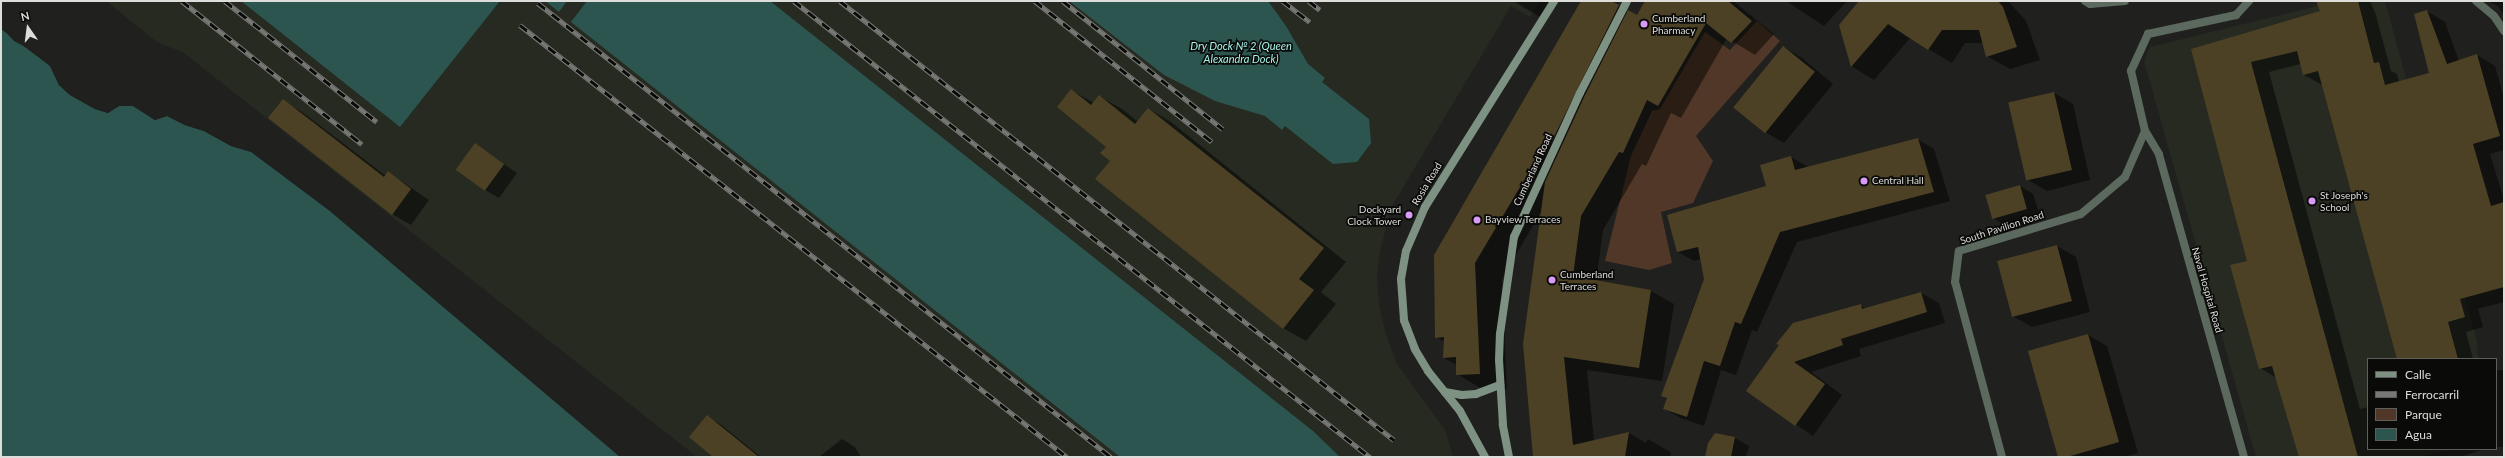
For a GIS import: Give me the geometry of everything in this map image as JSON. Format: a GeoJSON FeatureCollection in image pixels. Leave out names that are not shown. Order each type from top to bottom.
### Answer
{"type":"FeatureCollection","features":[{"type":"Feature","properties":{"kind":"main road","name":"Rosia Road"},"geometry":{"type":"LineString","coordinates":[[1485,457],[1460,412],[1419,358],[1404,320],[1401,287],[1406,251],[1425,207],[1554,1]]}},
{"type":"Feature","properties":{"kind":"main road","name":"Cumberland Road"},"geometry":{"type":"LineString","coordinates":[[1500,384],[1500,334],[1514,237],[1580,93],[1628,1]]}},
{"type":"Feature","properties":{"kind":"main road"},"geometry":{"type":"LineString","coordinates":[[1445,392],[1462,395],[1476,394],[1500,384],[1509,457]]}},
{"type":"Feature","properties":{"kind":"street"},"geometry":{"type":"LineString","coordinates":[[2085,1],[2090,4],[2124,1]]}},
{"type":"Feature","properties":{"kind":"street","name":"Naval Hospital Road"},"geometry":{"type":"LineString","coordinates":[[2244,457],[2159,154],[2145,131],[2131,71],[2148,34],[2236,15],[2249,1]]}},
{"type":"Feature","properties":{"kind":"street"},"geometry":{"type":"LineString","coordinates":[[2476,1],[2494,16],[2504,31]]}},
{"type":"Feature","properties":{"kind":"street","name":"South Pavilion Road"},"geometry":{"type":"LineString","coordinates":[[2002,457],[1954,282],[1959,251],[2080,214],[2125,177],[2145,131]]}},
{"type":"Feature","properties":{"kind":"shaded area"},"geometry":{"type":"Polygon","coordinates":[[[106,1],[241,1],[400,127],[500,1],[545,1],[559,12],[567,1],[1540,1],[1530,17],[1511,6],[1392,206],[1380,251],[1377,277],[1379,305],[1386,335],[1397,364],[1445,430],[1453,457],[697,457],[184,53],[157,42],[106,1]]]}},
{"type":"Feature","properties":{"kind":"shaded area","name":"St Joseph's School"},"geometry":{"type":"Polygon","coordinates":[[[2338,1],[2385,1],[2477,342],[2478,358],[2367,358],[2367,450],[2446,450],[2422,457],[2256,457],[2144,61],[2150,47],[2338,1]]]}},
{"type":"Feature","properties":{"kind":"green space"},"geometry":{"type":"Polygon","coordinates":[[[1757,21],[1780,41],[1696,136],[1713,161],[1693,203],[1661,212],[1672,263],[1649,270],[1605,261],[1631,156],[1652,111],[1660,109],[1705,32],[1730,50],[1757,21]]]}},
{"type":"Feature","properties":{"kind":"water"},"geometry":{"type":"Polygon","coordinates":[[[241,1],[500,1],[400,127],[241,1]]]}},
{"type":"Feature","properties":{"kind":"water"},"geometry":{"type":"Polygon","coordinates":[[[545,1],[567,1],[559,12],[545,1]]]}},
{"type":"Feature","properties":{"kind":"water"},"geometry":{"type":"Polygon","coordinates":[[[587,1],[770,1],[1313,431],[1340,457],[1120,457],[571,22],[587,1]]]}},
{"type":"Feature","properties":{"kind":"water","name":"Dry Dock № 2 (Queen Alexandra Dock)"},"geometry":{"type":"Polygon","coordinates":[[[1069,1],[1268,1],[1286,26],[1308,64],[1325,78],[1322,82],[1369,119],[1371,143],[1357,162],[1333,164],[1285,126],[1282,130],[1265,116],[1215,101],[1164,75],[1069,1]]]}},
{"type":"Feature","properties":{"kind":"water"},"geometry":{"type":"Polygon","coordinates":[[[1,29],[50,66],[59,85],[70,95],[95,109],[108,113],[119,106],[133,106],[155,120],[167,116],[185,125],[204,131],[231,146],[251,152],[330,211],[620,457],[1,457],[1,29]]]}},
{"type":"Feature","properties":{"kind":"pier"},"geometry":{"type":"Polygon","coordinates":[[[1,27],[52,64],[60,83],[71,93],[95,107],[108,111],[118,104],[134,104],[155,118],[168,114],[186,124],[205,129],[232,144],[253,150],[331,209],[622,457],[330,211],[252,152],[231,146],[204,131],[185,125],[167,116],[155,120],[133,106],[119,106],[108,113],[95,109],[70,95],[59,85],[50,66],[35,52],[14,41],[1,27]]]}},
{"type":"Feature","properties":{"kind":"building","name":"Bayview Terraces"},"geometry":{"type":"Polygon","coordinates":[[[1581,1],[1611,1],[1619,5],[1551,143],[1552,133],[1475,263],[1480,374],[1456,375],[1456,357],[1443,358],[1444,337],[1435,338],[1434,255],[1581,1]]]}},
{"type":"Feature","properties":{"kind":"building"},"geometry":{"type":"Polygon","coordinates":[[[1645,1],[1728,1],[1752,21],[1731,43],[1706,23],[1658,106],[1647,100],[1623,153],[1619,152],[1581,216],[1573,276],[1651,290],[1639,368],[1564,357],[1573,445],[1629,432],[1625,457],[1533,457],[1523,344],[1545,182],[1585,95],[1628,10],[1637,15],[1645,1]]]}},
{"type":"Feature","properties":{"kind":"building"},"geometry":{"type":"Polygon","coordinates":[[[1859,1],[1998,1],[2003,7],[2017,47],[1986,57],[1979,30],[1942,30],[1928,50],[1888,24],[1851,67],[1839,25],[1859,1]]]}},
{"type":"Feature","properties":{"kind":"building"},"geometry":{"type":"Polygon","coordinates":[[[2316,1],[2358,1],[2374,63],[2379,62],[2385,85],[2429,73],[2414,14],[2427,10],[2447,64],[2477,54],[2500,136],[2473,144],[2491,206],[2504,202],[2504,287],[2460,299],[2465,317],[2448,322],[2458,358],[2397,358],[2318,71],[2303,75],[2297,51],[2251,62],[2358,457],[2299,457],[2272,366],[2259,369],[2230,265],[2247,261],[2191,49],[2320,11],[2316,1]]]}},
{"type":"Feature","properties":{"kind":"building"},"geometry":{"type":"Polygon","coordinates":[[[1783,46],[1815,72],[1765,133],[1733,107],[1783,46]]]}},
{"type":"Feature","properties":{"kind":"building"},"geometry":{"type":"Polygon","coordinates":[[[1071,89],[1091,105],[1099,95],[1135,124],[1148,108],[1324,248],[1299,279],[1314,290],[1283,329],[1095,179],[1110,161],[1100,153],[1106,147],[1057,107],[1071,89]]]}},
{"type":"Feature","properties":{"kind":"building"},"geometry":{"type":"Polygon","coordinates":[[[2054,92],[2072,170],[2026,181],[2008,103],[2054,92]]]}},
{"type":"Feature","properties":{"kind":"building"},"geometry":{"type":"Polygon","coordinates":[[[283,99],[384,177],[388,171],[411,189],[392,215],[268,118],[283,99]]]}},
{"type":"Feature","properties":{"kind":"building"},"geometry":{"type":"Polygon","coordinates":[[[1918,138],[1934,192],[1780,232],[1741,324],[1735,322],[1720,366],[1704,361],[1687,417],[1663,409],[1667,398],[1661,396],[1704,279],[1698,247],[1677,252],[1667,215],[1766,186],[1760,165],[1791,156],[1795,170],[1918,138]]]}},
{"type":"Feature","properties":{"kind":"building"},"geometry":{"type":"Polygon","coordinates":[[[475,143],[504,164],[485,191],[456,170],[475,143]]]}},
{"type":"Feature","properties":{"kind":"building"},"geometry":{"type":"Polygon","coordinates":[[[2020,185],[2027,209],[1992,219],[1985,195],[2020,185]]]}},
{"type":"Feature","properties":{"kind":"building"},"geometry":{"type":"Polygon","coordinates":[[[2057,245],[2072,301],[2012,317],[1997,261],[2057,245]]]}},
{"type":"Feature","properties":{"kind":"building"},"geometry":{"type":"Polygon","coordinates":[[[1921,292],[1927,312],[1841,339],[1843,345],[1794,362],[1825,384],[1795,426],[1746,391],[1779,345],[1776,344],[1793,323],[1861,304],[1862,309],[1921,292]]]}},
{"type":"Feature","properties":{"kind":"building"},"geometry":{"type":"Polygon","coordinates":[[[2088,334],[2119,442],[2067,457],[2058,457],[2028,351],[2088,334]]]}},
{"type":"Feature","properties":{"kind":"building"},"geometry":{"type":"Polygon","coordinates":[[[707,415],[759,457],[713,457],[689,437],[707,415]]]}},
{"type":"Feature","properties":{"kind":"building"},"geometry":{"type":"Polygon","coordinates":[[[1715,433],[1735,437],[1731,457],[1705,457],[1708,443],[1715,433]]]}},
{"type":"Feature","properties":{"kind":"railway"},"geometry":{"type":"LineString","coordinates":[[182,1],[362,144]]}},
{"type":"Feature","properties":{"kind":"railway"},"geometry":{"type":"LineString","coordinates":[[225,1],[377,122]]}},
{"type":"Feature","properties":{"kind":"railway"},"geometry":{"type":"LineString","coordinates":[[794,1],[1370,457]]}},
{"type":"Feature","properties":{"kind":"railway"},"geometry":{"type":"LineString","coordinates":[[840,1],[1394,440]]}},
{"type":"Feature","properties":{"kind":"railway"},"geometry":{"type":"LineString","coordinates":[[1035,1],[1212,142]]}},
{"type":"Feature","properties":{"kind":"railway"},"geometry":{"type":"LineString","coordinates":[[1063,1],[1223,129]]}},
{"type":"Feature","properties":{"kind":"railway"},"geometry":{"type":"LineString","coordinates":[[1283,1],[1310,22]]}},
{"type":"Feature","properties":{"kind":"railway"},"geometry":{"type":"LineString","coordinates":[[1309,1],[1320,10]]}},
{"type":"Feature","properties":{"kind":"railway"},"geometry":{"type":"LineString","coordinates":[[538,3],[1111,457]]}},
{"type":"Feature","properties":{"kind":"railway"},"geometry":{"type":"LineString","coordinates":[[520,25],[1067,457]]}},
{"type":"Feature","properties":{"kind":"place","name":"Cumberland Pharmacy"},"geometry":{"type":"Point","coordinates":[1644,24]}},
{"type":"Feature","properties":{"kind":"place","name":"Central Hall"},"geometry":{"type":"Point","coordinates":[1864,181]}},
{"type":"Feature","properties":{"kind":"place","name":"St Joseph's School"},"geometry":{"type":"Point","coordinates":[2312,201]}},
{"type":"Feature","properties":{"kind":"place","name":"Dockyard Clock Tower"},"geometry":{"type":"Point","coordinates":[1409,215]}},
{"type":"Feature","properties":{"kind":"place","name":"Bayview Terraces"},"geometry":{"type":"Point","coordinates":[1477,220]}},
{"type":"Feature","properties":{"kind":"place","name":"Cumberland Terraces"},"geometry":{"type":"Point","coordinates":[1552,280]}}]}
